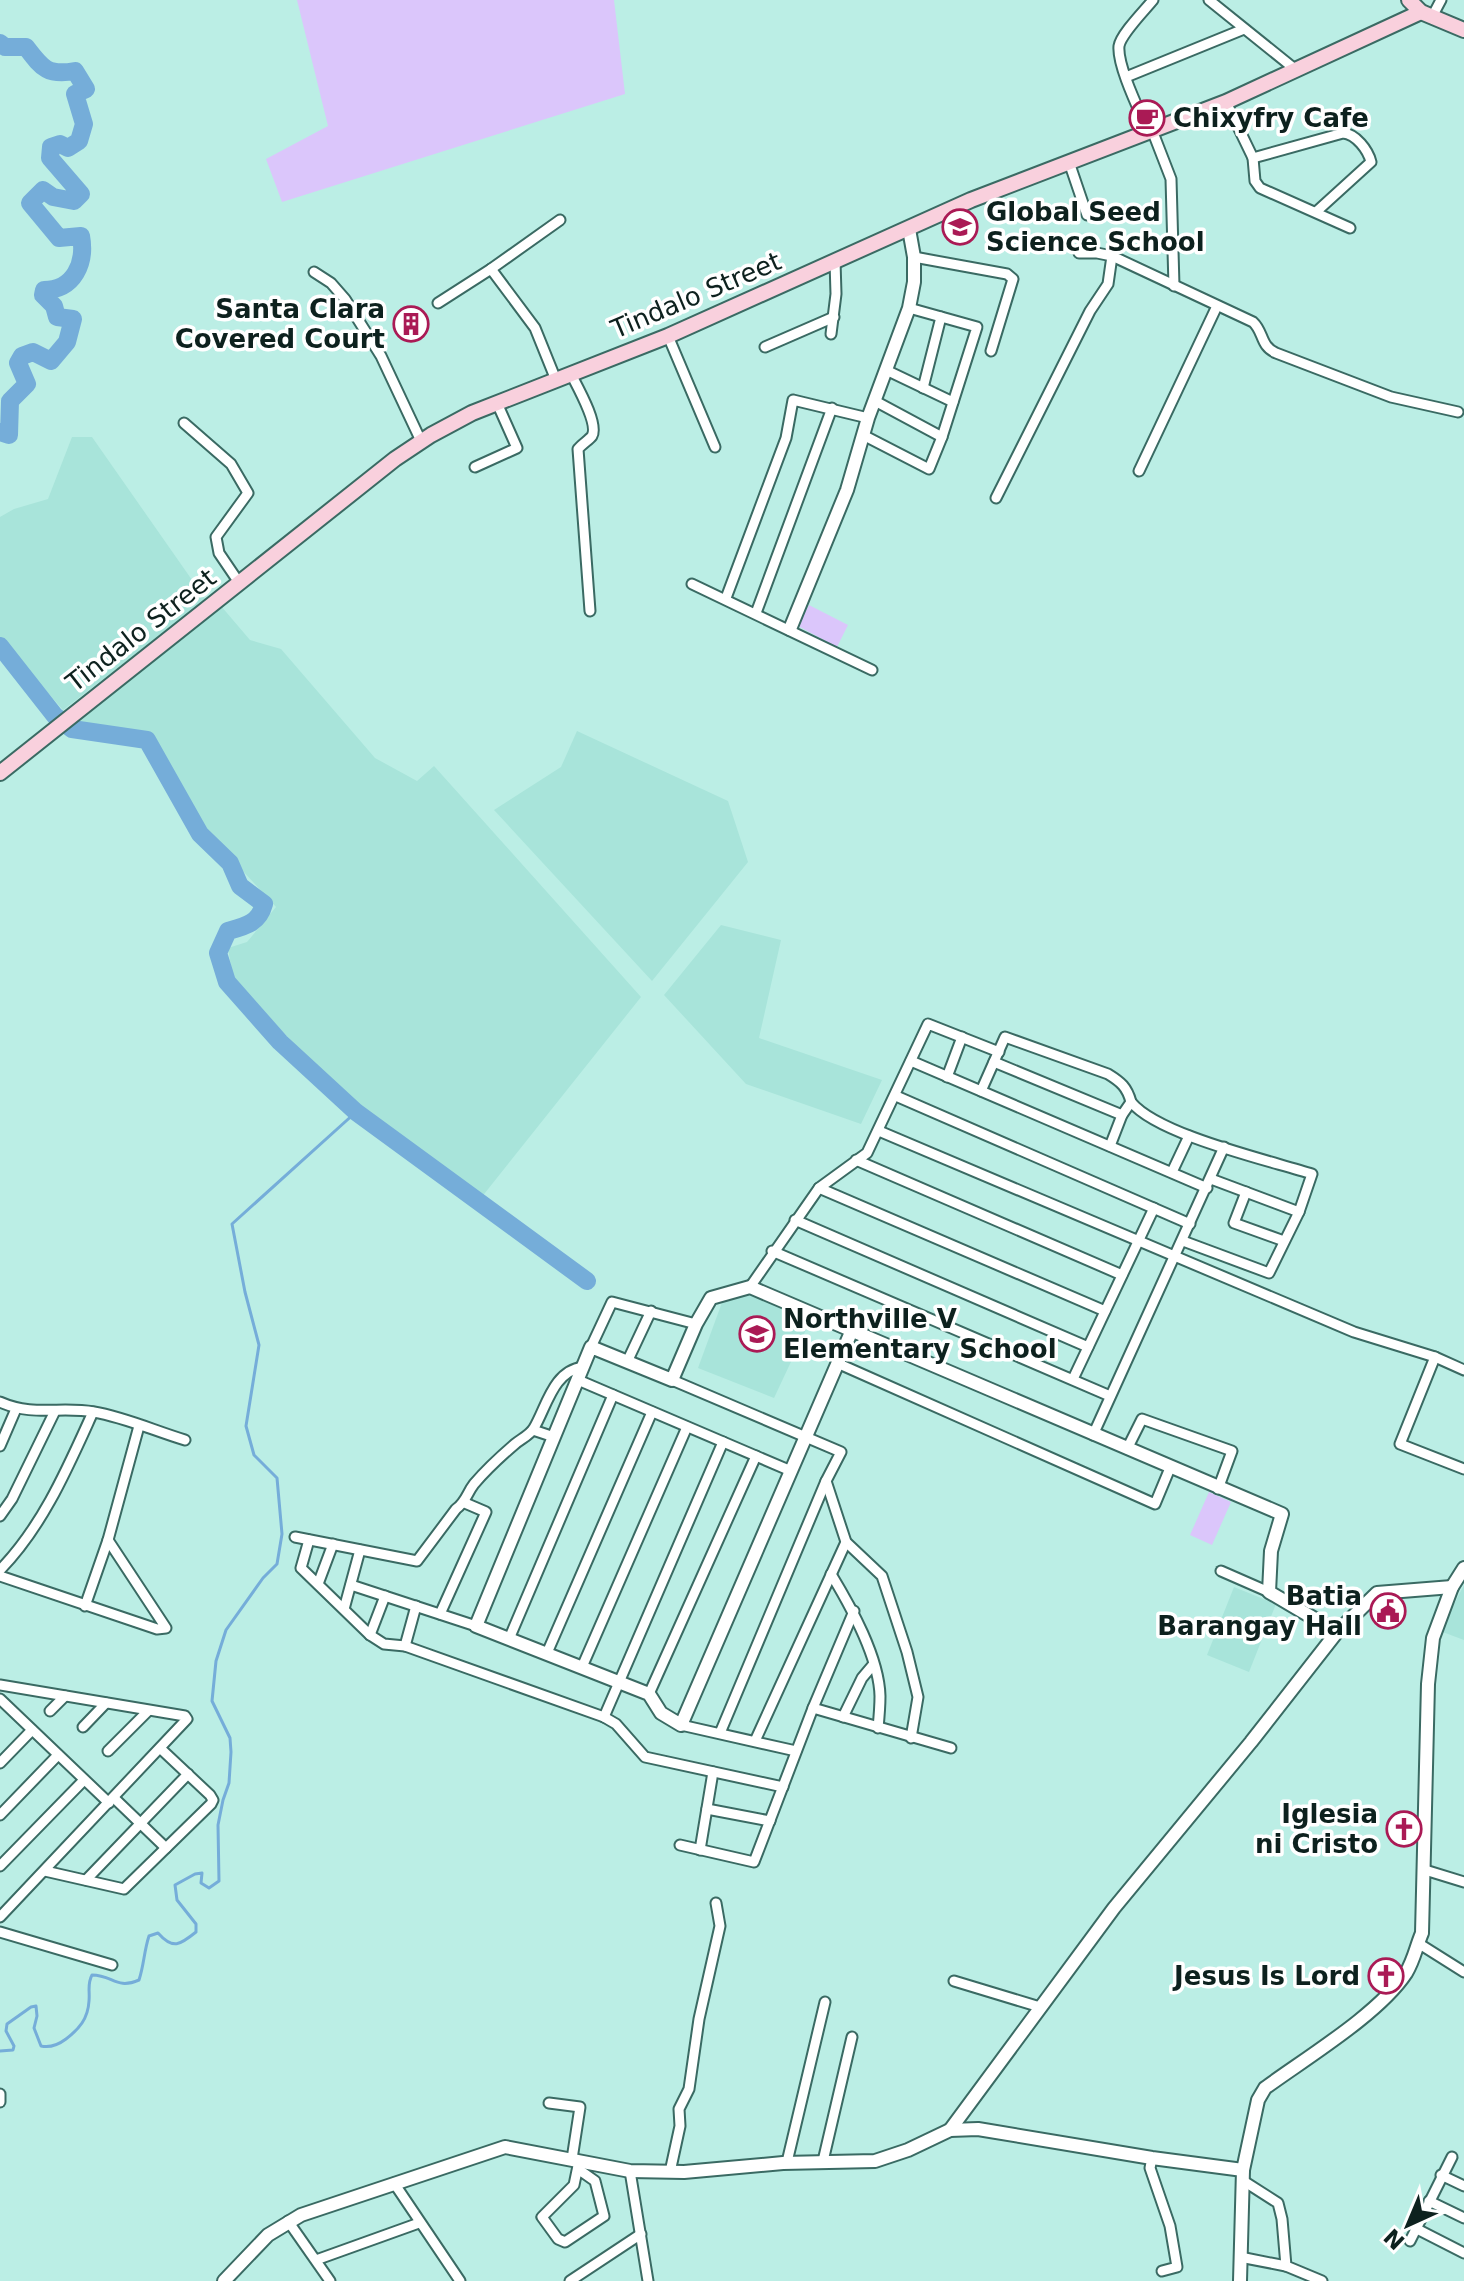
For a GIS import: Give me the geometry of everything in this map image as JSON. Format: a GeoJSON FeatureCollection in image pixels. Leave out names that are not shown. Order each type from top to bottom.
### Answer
{"type":"FeatureCollection","features":[{"type":"Feature","properties":{"kind":"main road"},"geometry":{"type":"LineString","coordinates":[[1409,0],[1427,14],[1464,30]]}},
{"type":"Feature","properties":{"kind":"main road","name":"Tindalo Street"},"geometry":{"type":"LineString","coordinates":[[0,773],[421,441],[497,403],[668,336],[971,200],[1226,102],[1427,14]]}},
{"type":"Feature","properties":{"kind":"street"},"geometry":{"type":"LineString","coordinates":[[1153,0],[1119,46],[1126,77],[1171,179],[1174,286]]}},
{"type":"Feature","properties":{"kind":"street"},"geometry":{"type":"LineString","coordinates":[[1209,0],[1296,70]]}},
{"type":"Feature","properties":{"kind":"street"},"geometry":{"type":"LineString","coordinates":[[1427,14],[1441,0]]}},
{"type":"Feature","properties":{"kind":"street"},"geometry":{"type":"LineString","coordinates":[[1126,77],[1244,29]]}},
{"type":"Feature","properties":{"kind":"street"},"geometry":{"type":"LineString","coordinates":[[1226,102],[1253,158],[1255,181],[1260,188],[1350,228]]}},
{"type":"Feature","properties":{"kind":"street"},"geometry":{"type":"LineString","coordinates":[[1253,158],[1343,133],[1354,137],[1370,156],[1371,162],[1316,212]]}},
{"type":"Feature","properties":{"kind":"street"},"geometry":{"type":"LineString","coordinates":[[1069,162],[1087,215]]}},
{"type":"Feature","properties":{"kind":"street"},"geometry":{"type":"LineString","coordinates":[[438,303],[560,220]]}},
{"type":"Feature","properties":{"kind":"street"},"geometry":{"type":"LineString","coordinates":[[790,629],[847,490],[868,418],[909,308],[914,282],[914,257],[909,229]]}},
{"type":"Feature","properties":{"kind":"street"},"geometry":{"type":"LineString","coordinates":[[1079,253],[1112,256],[1257,325],[1265,346],[1276,353],[1391,397],[1458,412]]}},
{"type":"Feature","properties":{"kind":"street"},"geometry":{"type":"LineString","coordinates":[[996,498],[1090,311],[1106,289],[1112,256]]}},
{"type":"Feature","properties":{"kind":"street"},"geometry":{"type":"LineString","coordinates":[[914,257],[1007,274],[1013,279],[991,351]]}},
{"type":"Feature","properties":{"kind":"street"},"geometry":{"type":"LineString","coordinates":[[831,334],[835,261]]}},
{"type":"Feature","properties":{"kind":"street"},"geometry":{"type":"LineString","coordinates":[[491,269],[535,328],[556,380]]}},
{"type":"Feature","properties":{"kind":"street"},"geometry":{"type":"LineString","coordinates":[[314,272],[331,283],[345,299],[381,356],[421,441]]}},
{"type":"Feature","properties":{"kind":"street"},"geometry":{"type":"LineString","coordinates":[[1139,471],[1217,306]]}},
{"type":"Feature","properties":{"kind":"street"},"geometry":{"type":"LineString","coordinates":[[863,435],[929,469],[942,437],[977,327],[909,308]]}},
{"type":"Feature","properties":{"kind":"street"},"geometry":{"type":"LineString","coordinates":[[765,347],[834,317]]}},
{"type":"Feature","properties":{"kind":"street"},"geometry":{"type":"LineString","coordinates":[[923,388],[941,317]]}},
{"type":"Feature","properties":{"kind":"street"},"geometry":{"type":"LineString","coordinates":[[668,336],[715,447]]}},
{"type":"Feature","properties":{"kind":"street"},"geometry":{"type":"LineString","coordinates":[[886,370],[953,402]]}},
{"type":"Feature","properties":{"kind":"street"},"geometry":{"type":"LineString","coordinates":[[571,374],[586,402],[594,431],[592,437],[578,449],[590,611]]}},
{"type":"Feature","properties":{"kind":"street"},"geometry":{"type":"LineString","coordinates":[[726,598],[786,438],[793,400],[868,418]]}},
{"type":"Feature","properties":{"kind":"street"},"geometry":{"type":"LineString","coordinates":[[875,401],[942,437]]}},
{"type":"Feature","properties":{"kind":"street"},"geometry":{"type":"LineString","coordinates":[[475,467],[517,448],[497,403]]}},
{"type":"Feature","properties":{"kind":"street"},"geometry":{"type":"LineString","coordinates":[[756,613],[832,408]]}},
{"type":"Feature","properties":{"kind":"street"},"geometry":{"type":"LineString","coordinates":[[184,423],[231,464],[248,493],[216,537],[219,553],[240,584]]}},
{"type":"Feature","properties":{"kind":"street"},"geometry":{"type":"LineString","coordinates":[[692,584],[872,670]]}},
{"type":"Feature","properties":{"kind":"street"},"geometry":{"type":"LineString","coordinates":[[750,1287],[772,1251],[819,1188],[867,1153],[928,1024],[999,1052]]}},
{"type":"Feature","properties":{"kind":"street"},"geometry":{"type":"LineString","coordinates":[[947,1077],[962,1037]]}},
{"type":"Feature","properties":{"kind":"street"},"geometry":{"type":"LineString","coordinates":[[981,1091],[1005,1037],[1108,1074],[1122,1083],[1141,1114],[1189,1136],[1312,1174],[1299,1212],[1269,1273],[1183,1241]]}},
{"type":"Feature","properties":{"kind":"street"},"geometry":{"type":"LineString","coordinates":[[911,1061],[1172,1172],[1246,1192],[1299,1212]]}},
{"type":"Feature","properties":{"kind":"street"},"geometry":{"type":"LineString","coordinates":[[994,1062],[1122,1115]]}},
{"type":"Feature","properties":{"kind":"street"},"geometry":{"type":"LineString","coordinates":[[896,1096],[1190,1224]]}},
{"type":"Feature","properties":{"kind":"street"},"geometry":{"type":"LineString","coordinates":[[1110,1146],[1122,1115],[1131,1102]]}},
{"type":"Feature","properties":{"kind":"street"},"geometry":{"type":"LineString","coordinates":[[879,1131],[1354,1332],[1435,1357],[1464,1370]]}},
{"type":"Feature","properties":{"kind":"street"},"geometry":{"type":"LineString","coordinates":[[1172,1172],[1189,1136]]}},
{"type":"Feature","properties":{"kind":"street"},"geometry":{"type":"LineString","coordinates":[[1093,1435],[1224,1147]]}},
{"type":"Feature","properties":{"kind":"street"},"geometry":{"type":"LineString","coordinates":[[856,1160],[1122,1275]]}},
{"type":"Feature","properties":{"kind":"street"},"geometry":{"type":"LineString","coordinates":[[819,1188],[1105,1311]]}},
{"type":"Feature","properties":{"kind":"street"},"geometry":{"type":"LineString","coordinates":[[1246,1192],[1234,1223],[1284,1241]]}},
{"type":"Feature","properties":{"kind":"street"},"geometry":{"type":"LineString","coordinates":[[1073,1379],[1154,1208]]}},
{"type":"Feature","properties":{"kind":"street"},"geometry":{"type":"LineString","coordinates":[[795,1220],[1088,1347]]}},
{"type":"Feature","properties":{"kind":"street"},"geometry":{"type":"LineString","coordinates":[[772,1251],[1110,1396]]}},
{"type":"Feature","properties":{"kind":"street"},"geometry":{"type":"LineString","coordinates":[[672,1380],[711,1298],[750,1287],[1282,1514],[1271,1551],[1269,1592]]}},
{"type":"Feature","properties":{"kind":"street"},"geometry":{"type":"LineString","coordinates":[[476,1626],[612,1302],[696,1324]]}},
{"type":"Feature","properties":{"kind":"street"},"geometry":{"type":"LineString","coordinates":[[627,1362],[651,1311]]}},
{"type":"Feature","properties":{"kind":"street"},"geometry":{"type":"LineString","coordinates":[[681,1725],[852,1330]]}},
{"type":"Feature","properties":{"kind":"street"},"geometry":{"type":"LineString","coordinates":[[591,1347],[841,1452],[720,1733]]}},
{"type":"Feature","properties":{"kind":"street"},"geometry":{"type":"LineString","coordinates":[[1435,1357],[1400,1444],[1464,1469]]}},
{"type":"Feature","properties":{"kind":"street"},"geometry":{"type":"LineString","coordinates":[[837,1363],[1155,1504],[1170,1468]]}},
{"type":"Feature","properties":{"kind":"street"},"geometry":{"type":"LineString","coordinates":[[295,1537],[417,1561],[456,1509],[465,1503],[472,1487],[533,1430],[543,1405],[571,1369],[613,1395],[791,1471]]}},
{"type":"Feature","properties":{"kind":"street"},"geometry":{"type":"LineString","coordinates":[[509,1639],[613,1395]]}},
{"type":"Feature","properties":{"kind":"street"},"geometry":{"type":"LineString","coordinates":[[0,1402],[35,1412],[93,1412],[185,1440]]}},
{"type":"Feature","properties":{"kind":"street"},"geometry":{"type":"LineString","coordinates":[[0,1446],[16,1409]]}},
{"type":"Feature","properties":{"kind":"street"},"geometry":{"type":"LineString","coordinates":[[0,1516],[12,1499],[55,1411]]}},
{"type":"Feature","properties":{"kind":"street"},"geometry":{"type":"LineString","coordinates":[[93,1412],[41,1518],[0,1573],[85,1606],[157,1629],[166,1628],[108,1540]]}},
{"type":"Feature","properties":{"kind":"street"},"geometry":{"type":"LineString","coordinates":[[547,1653],[652,1412]]}},
{"type":"Feature","properties":{"kind":"street"},"geometry":{"type":"LineString","coordinates":[[1127,1449],[1142,1419],[1232,1451],[1218,1489]]}},
{"type":"Feature","properties":{"kind":"street"},"geometry":{"type":"LineString","coordinates":[[85,1606],[108,1540],[139,1426]]}},
{"type":"Feature","properties":{"kind":"street"},"geometry":{"type":"LineString","coordinates":[[582,1667],[687,1427]]}},
{"type":"Feature","properties":{"kind":"street"},"geometry":{"type":"LineString","coordinates":[[533,1430],[554,1437]]}},
{"type":"Feature","properties":{"kind":"street"},"geometry":{"type":"LineString","coordinates":[[604,1717],[723,1442]]}},
{"type":"Feature","properties":{"kind":"street"},"geometry":{"type":"LineString","coordinates":[[649,1694],[756,1456]]}},
{"type":"Feature","properties":{"kind":"street"},"geometry":{"type":"LineString","coordinates":[[826,1481],[846,1542],[882,1576],[918,1697],[911,1738]]}},
{"type":"Feature","properties":{"kind":"street"},"geometry":{"type":"LineString","coordinates":[[440,1614],[486,1512],[465,1503]]}},
{"type":"Feature","properties":{"kind":"street"},"geometry":{"type":"LineString","coordinates":[[309,1540],[301,1568],[370,1635],[384,1644],[405,1646],[604,1717],[616,1724],[645,1757],[783,1787]]}},
{"type":"Feature","properties":{"kind":"street"},"geometry":{"type":"LineString","coordinates":[[755,1741],[846,1542]]}},
{"type":"Feature","properties":{"kind":"street"},"geometry":{"type":"LineString","coordinates":[[318,1584],[333,1544]]}},
{"type":"Feature","properties":{"kind":"street"},"geometry":{"type":"LineString","coordinates":[[344,1609],[360,1550]]}},
{"type":"Feature","properties":{"kind":"street"},"geometry":{"type":"LineString","coordinates":[[1240,2281],[1243,2175],[1258,2100],[1265,2088],[1374,2008],[1414,1959],[1422,1933],[1433,1638],[1452,1587],[1464,1568]]}},
{"type":"Feature","properties":{"kind":"street"},"geometry":{"type":"LineString","coordinates":[[1221,1571],[1269,1592],[1337,1632]]}},
{"type":"Feature","properties":{"kind":"street"},"geometry":{"type":"LineString","coordinates":[[831,1574],[854,1611],[873,1665],[880,1693],[878,1728]]}},
{"type":"Feature","properties":{"kind":"street"},"geometry":{"type":"LineString","coordinates":[[351,1585],[476,1626],[649,1694],[661,1713],[681,1725],[796,1751]]}},
{"type":"Feature","properties":{"kind":"street"},"geometry":{"type":"LineString","coordinates":[[950,2130],[1114,1908],[1337,1632],[1377,1593],[1452,1587]]}},
{"type":"Feature","properties":{"kind":"street"},"geometry":{"type":"LineString","coordinates":[[370,1635],[385,1596]]}},
{"type":"Feature","properties":{"kind":"street"},"geometry":{"type":"LineString","coordinates":[[405,1646],[416,1606]]}},
{"type":"Feature","properties":{"kind":"street"},"geometry":{"type":"LineString","coordinates":[[680,1845],[754,1862],[854,1611]]}},
{"type":"Feature","properties":{"kind":"street"},"geometry":{"type":"LineString","coordinates":[[843,1717],[862,1678],[873,1665]]}},
{"type":"Feature","properties":{"kind":"street"},"geometry":{"type":"LineString","coordinates":[[0,1685],[185,1716],[187,1719],[0,1917]]}},
{"type":"Feature","properties":{"kind":"street"},"geometry":{"type":"LineString","coordinates":[[50,1711],[65,1696]]}},
{"type":"Feature","properties":{"kind":"street"},"geometry":{"type":"LineString","coordinates":[[83,1727],[106,1703]]}},
{"type":"Feature","properties":{"kind":"street"},"geometry":{"type":"LineString","coordinates":[[2,1706],[166,1848]]}},
{"type":"Feature","properties":{"kind":"street"},"geometry":{"type":"LineString","coordinates":[[813,1708],[951,1748]]}},
{"type":"Feature","properties":{"kind":"street"},"geometry":{"type":"LineString","coordinates":[[108,1751],[148,1711]]}},
{"type":"Feature","properties":{"kind":"street"},"geometry":{"type":"LineString","coordinates":[[0,1763],[32,1730]]}},
{"type":"Feature","properties":{"kind":"street"},"geometry":{"type":"LineString","coordinates":[[45,1871],[124,1889],[213,1800],[161,1749]]}},
{"type":"Feature","properties":{"kind":"street"},"geometry":{"type":"LineString","coordinates":[[0,1815],[58,1755]]}},
{"type":"Feature","properties":{"kind":"street"},"geometry":{"type":"LineString","coordinates":[[700,1850],[713,1772]]}},
{"type":"Feature","properties":{"kind":"street"},"geometry":{"type":"LineString","coordinates":[[86,1880],[188,1774]]}},
{"type":"Feature","properties":{"kind":"street"},"geometry":{"type":"LineString","coordinates":[[0,1866],[84,1780]]}},
{"type":"Feature","properties":{"kind":"street"},"geometry":{"type":"LineString","coordinates":[[707,1809],[770,1821]]}},
{"type":"Feature","properties":{"kind":"street"},"geometry":{"type":"LineString","coordinates":[[1425,1870],[1464,1882]]}},
{"type":"Feature","properties":{"kind":"street"},"geometry":{"type":"LineString","coordinates":[[670,2172],[680,2126],[679,2109],[689,2089],[699,2019],[720,1926],[716,1903]]}},
{"type":"Feature","properties":{"kind":"street"},"geometry":{"type":"LineString","coordinates":[[0,1932],[112,1965]]}},
{"type":"Feature","properties":{"kind":"street"},"geometry":{"type":"LineString","coordinates":[[1418,1943],[1464,1972]]}},
{"type":"Feature","properties":{"kind":"street"},"geometry":{"type":"LineString","coordinates":[[954,1981],[1040,2007]]}},
{"type":"Feature","properties":{"kind":"street"},"geometry":{"type":"LineString","coordinates":[[787,2162],[825,2002]]}},
{"type":"Feature","properties":{"kind":"street"},"geometry":{"type":"LineString","coordinates":[[823,2161],[852,2037]]}},
{"type":"Feature","properties":{"kind":"street"},"geometry":{"type":"LineString","coordinates":[[0,2094],[0,2102]]}},
{"type":"Feature","properties":{"kind":"street"},"geometry":{"type":"LineString","coordinates":[[549,2103],[580,2107],[574,2185],[542,2217],[558,2239],[565,2242],[604,2216],[595,2181],[576,2163]]}},
{"type":"Feature","properties":{"kind":"street"},"geometry":{"type":"LineString","coordinates":[[224,2281],[248,2254],[288,2221],[505,2147],[576,2163],[630,2171],[670,2172],[722,2170],[787,2162],[875,2161],[908,2150],[950,2130],[978,2129],[1243,2175],[1278,2203],[1286,2266]]}},
{"type":"Feature","properties":{"kind":"street"},"geometry":{"type":"LineString","coordinates":[[1410,2241],[1452,2157]]}},
{"type":"Feature","properties":{"kind":"street"},"geometry":{"type":"LineString","coordinates":[[1152,2158],[1150,2168],[1170,2226],[1177,2267],[1162,2271]]}},
{"type":"Feature","properties":{"kind":"street"},"geometry":{"type":"LineString","coordinates":[[630,2171],[648,2281]]}},
{"type":"Feature","properties":{"kind":"street"},"geometry":{"type":"LineString","coordinates":[[1441,2175],[1464,2186]]}},
{"type":"Feature","properties":{"kind":"street"},"geometry":{"type":"LineString","coordinates":[[394,2183],[460,2281]]}},
{"type":"Feature","properties":{"kind":"street"},"geometry":{"type":"LineString","coordinates":[[1429,2201],[1464,2218]]}},
{"type":"Feature","properties":{"kind":"street"},"geometry":{"type":"LineString","coordinates":[[288,2221],[330,2281]]}},
{"type":"Feature","properties":{"kind":"street"},"geometry":{"type":"LineString","coordinates":[[316,2260],[419,2223]]}},
{"type":"Feature","properties":{"kind":"street"},"geometry":{"type":"LineString","coordinates":[[1415,2228],[1464,2253]]}},
{"type":"Feature","properties":{"kind":"street"},"geometry":{"type":"LineString","coordinates":[[570,2281],[641,2234]]}},
{"type":"Feature","properties":{"kind":"street"},"geometry":{"type":"LineString","coordinates":[[1240,2257],[1286,2266],[1322,2281]]}},
{"type":"Feature","properties":{"kind":"shaded area"},"geometry":{"type":"Polygon","coordinates":[[[297,0],[614,0],[625,94],[282,202],[266,159],[328,126],[297,0]]]}},
{"type":"Feature","properties":{"kind":"shaded area"},"geometry":{"type":"Polygon","coordinates":[[[72,437],[92,437],[206,600],[63,710],[0,638],[0,517],[14,509],[48,499],[72,437]]]}},
{"type":"Feature","properties":{"kind":"shaded area"},"geometry":{"type":"Polygon","coordinates":[[[809,605],[848,625],[837,647],[798,626],[809,605]]]}},
{"type":"Feature","properties":{"kind":"shaded area"},"geometry":{"type":"Polygon","coordinates":[[[221,606],[250,640],[281,649],[375,758],[417,781],[434,766],[641,997],[481,1198],[352,1106],[233,978],[228,948],[247,942],[276,907],[208,833],[152,737],[78,722],[221,606]]]}},
{"type":"Feature","properties":{"kind":"shaded area"},"geometry":{"type":"Polygon","coordinates":[[[577,731],[728,801],[748,862],[652,981],[494,810],[561,767],[577,731]]]}},
{"type":"Feature","properties":{"kind":"shaded area"},"geometry":{"type":"Polygon","coordinates":[[[721,925],[781,940],[759,1038],[882,1080],[861,1124],[746,1084],[664,995],[721,925]]]}},
{"type":"Feature","properties":{"kind":"shaded area","name":"Northville V Elementary School"},"geometry":{"type":"Polygon","coordinates":[[[756,1293],[812,1317],[774,1398],[698,1368],[724,1297],[756,1293]]]}},
{"type":"Feature","properties":{"kind":"shaded area"},"geometry":{"type":"Polygon","coordinates":[[[1209,1492],[1231,1502],[1212,1545],[1190,1535],[1209,1492]]]}},
{"type":"Feature","properties":{"kind":"shaded area"},"geometry":{"type":"Polygon","coordinates":[[[1464,1585],[1464,1640],[1440,1631],[1464,1585]]]}},
{"type":"Feature","properties":{"kind":"shaded area"},"geometry":{"type":"Polygon","coordinates":[[[1234,1587],[1276,1604],[1249,1672],[1207,1655],[1234,1587]]]}},
{"type":"Feature","properties":{"kind":"waterway"},"geometry":{"type":"LineString","coordinates":[[0,43],[5,47],[26,47],[41,65],[51,71],[75,71],[86,89],[75,94],[84,124],[79,141],[68,148],[60,144],[51,147],[50,158],[81,194],[74,201],[53,197],[43,190],[30,203],[59,238],[81,236],[82,256],[76,273],[63,285],[44,290],[43,295],[54,306],[57,317],[73,319],[67,342],[51,361],[33,352],[22,356],[18,363],[27,384],[10,401],[9,435],[0,432]]}},
{"type":"Feature","properties":{"kind":"waterway"},"geometry":{"type":"LineString","coordinates":[[0,646],[55,716],[72,729],[147,740],[200,834],[230,863],[240,886],[264,904],[255,920],[228,931],[218,953],[227,982],[280,1042],[356,1112],[587,1281]]}},
{"type":"Feature","properties":{"kind":"waterway"},"geometry":{"type":"LineString","coordinates":[[0,2051],[13,2050],[6,2031],[7,2024],[36,2006],[34,2028],[41,2046],[54,2046],[66,2039],[85,2018],[92,1975],[120,1983],[139,1980],[149,1936],[158,1933],[168,1942],[177,1944],[196,1932],[196,1924],[177,1900],[175,1885],[202,1873],[201,1883],[209,1888],[219,1881],[218,1825],[229,1783],[231,1752],[230,1738],[212,1701],[216,1661],[226,1630],[263,1578],[277,1564],[282,1534],[277,1478],[254,1455],[246,1426],[259,1345],[232,1224],[356,1112]]}},
{"type":"Feature","properties":{"kind":"place","name":"Chixyfry Cafe"},"geometry":{"type":"Point","coordinates":[1147,118]}},
{"type":"Feature","properties":{"kind":"place","name":"Global Seed Science School"},"geometry":{"type":"Point","coordinates":[960,227]}},
{"type":"Feature","properties":{"kind":"place","name":"Santa Clara Covered Court"},"geometry":{"type":"Point","coordinates":[411,324]}},
{"type":"Feature","properties":{"kind":"place","name":"Northville V Elementary School"},"geometry":{"type":"Point","coordinates":[757,1334]}},
{"type":"Feature","properties":{"kind":"place","name":"Batia Barangay Hall"},"geometry":{"type":"Point","coordinates":[1388,1611]}},
{"type":"Feature","properties":{"kind":"place","name":"Iglesia ni Cristo"},"geometry":{"type":"Point","coordinates":[1404,1829]}},
{"type":"Feature","properties":{"kind":"place","name":"Jesus Is Lord"},"geometry":{"type":"Point","coordinates":[1386,1976]}}]}
